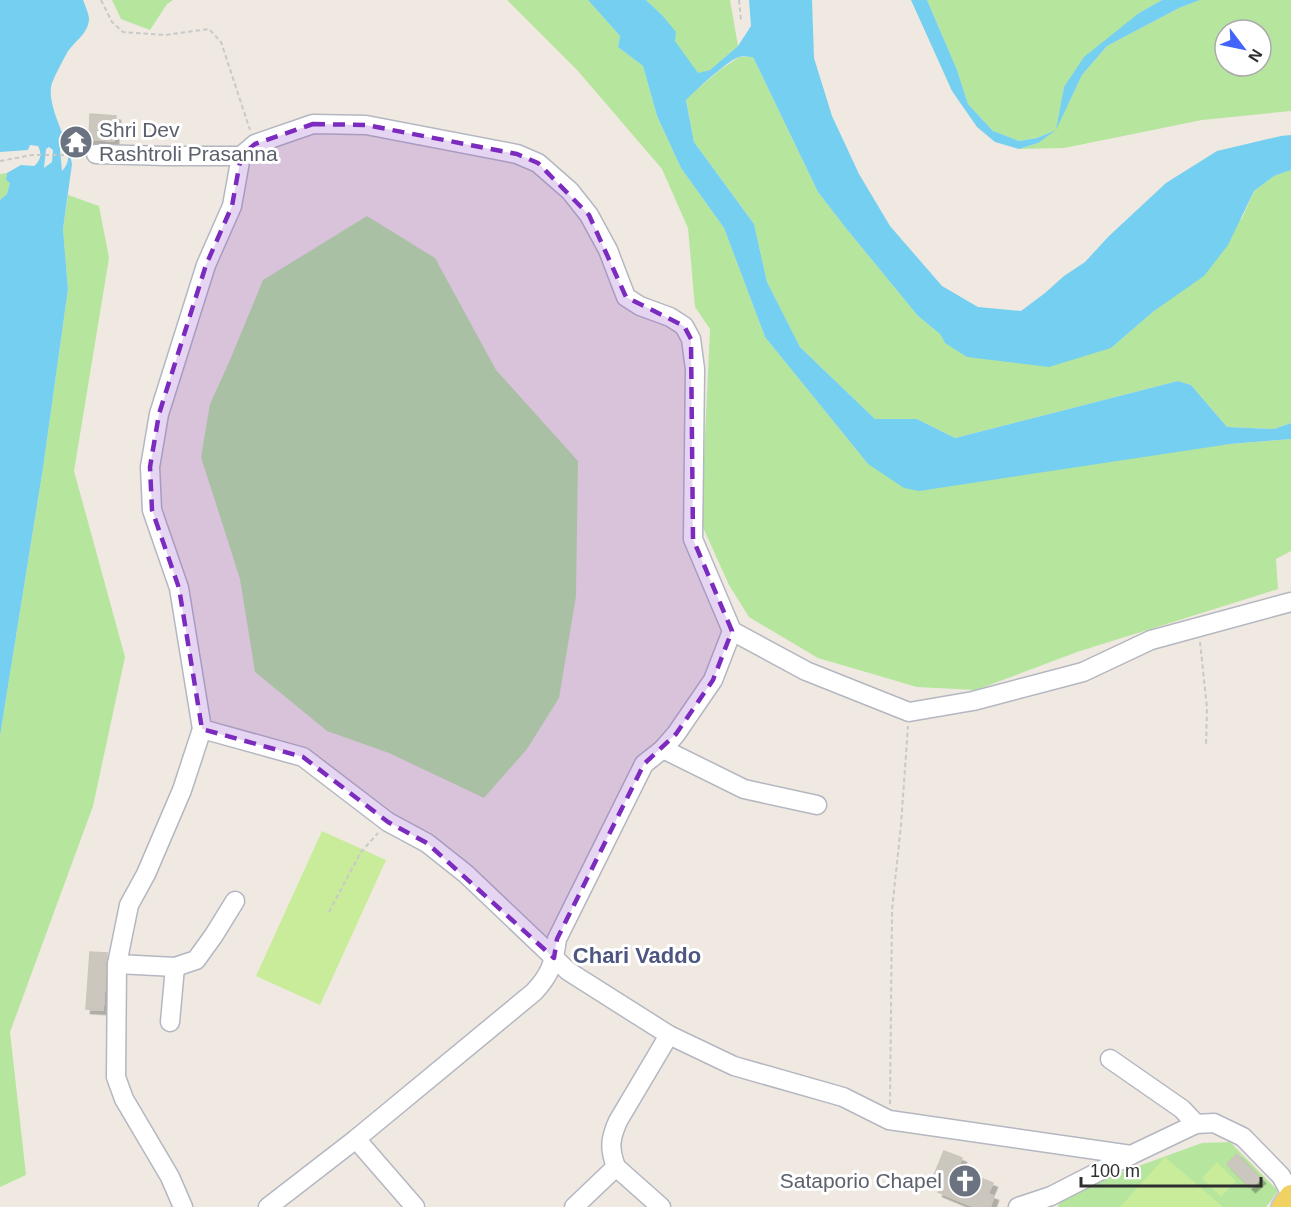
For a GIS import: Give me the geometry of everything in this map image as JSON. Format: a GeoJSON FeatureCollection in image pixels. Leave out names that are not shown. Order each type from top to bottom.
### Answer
{"type":"FeatureCollection","features":[{"type":"Feature","properties":{"kind":"main road"},"geometry":{"type":"LineString","coordinates":[[1282,1207],[1291,1195]]}},
{"type":"Feature","properties":{"kind":"street"},"geometry":{"type":"LineString","coordinates":[[96,154],[165,156],[248,150],[313,124],[366,125],[517,154],[538,164],[570,191],[588,215],[608,250],[626,297],[639,306],[670,317],[684,326],[691,339],[695,369],[693,540],[732,631],[806,671],[909,712],[973,701],[1083,672],[1151,640],[1291,602]]}},
{"type":"Feature","properties":{"kind":"street"},"geometry":{"type":"LineString","coordinates":[[183,1207],[170,1177],[124,1099],[116,1077],[117,964],[129,905],[146,874],[182,790],[201,729],[179,588],[152,510],[150,467],[159,414],[206,266],[232,206],[248,150]]}},
{"type":"Feature","properties":{"kind":"street"},"geometry":{"type":"LineString","coordinates":[[268,1207],[356,1139],[546,980],[554,958],[557,939],[644,764],[676,734],[712,680],[732,631]]}},
{"type":"Feature","properties":{"kind":"street"},"geometry":{"type":"LineString","coordinates":[[201,729],[303,757],[388,822],[427,843],[466,874],[568,971],[669,1035],[734,1066],[843,1097],[890,1120],[1131,1155]]}},
{"type":"Feature","properties":{"kind":"street"},"geometry":{"type":"LineString","coordinates":[[663,748],[744,789],[817,805]]}},
{"type":"Feature","properties":{"kind":"street"},"geometry":{"type":"LineString","coordinates":[[117,964],[175,967],[196,960],[235,901]]}},
{"type":"Feature","properties":{"kind":"street"},"geometry":{"type":"LineString","coordinates":[[170,1022],[175,967]]}},
{"type":"Feature","properties":{"kind":"street"},"geometry":{"type":"LineString","coordinates":[[661,1207],[616,1167],[610,1147],[618,1121],[669,1035]]}},
{"type":"Feature","properties":{"kind":"street"},"geometry":{"type":"LineString","coordinates":[[1110,1059],[1182,1109],[1196,1124]]}},
{"type":"Feature","properties":{"kind":"street"},"geometry":{"type":"LineString","coordinates":[[1018,1207],[1051,1196],[1196,1124],[1214,1123],[1243,1137],[1281,1176],[1291,1195]]}},
{"type":"Feature","properties":{"kind":"street"},"geometry":{"type":"LineString","coordinates":[[356,1139],[415,1207]]}},
{"type":"Feature","properties":{"kind":"street"},"geometry":{"type":"LineString","coordinates":[[574,1207],[616,1167]]}},
{"type":"Feature","properties":{"kind":"path"},"geometry":{"type":"LineString","coordinates":[[100,0],[112,22],[123,32],[165,35],[209,29],[221,42],[248,150]]}},
{"type":"Feature","properties":{"kind":"path"},"geometry":{"type":"LineString","coordinates":[[739,0],[741,20]]}},
{"type":"Feature","properties":{"kind":"path"},"geometry":{"type":"LineString","coordinates":[[0,161],[32,155],[96,154]]}},
{"type":"Feature","properties":{"kind":"path"},"geometry":{"type":"LineString","coordinates":[[1198,627],[1207,708],[1206,746]]}},
{"type":"Feature","properties":{"kind":"path"},"geometry":{"type":"LineString","coordinates":[[890,1120],[892,910],[909,712]]}},
{"type":"Feature","properties":{"kind":"path"},"geometry":{"type":"LineString","coordinates":[[329,912],[361,852],[388,822]]}},
{"type":"Feature","properties":{"kind":"highlighted area"},"geometry":{"type":"Polygon","coordinates":[[[313,124],[366,125],[517,154],[538,163],[589,215],[626,297],[684,326],[691,339],[693,539],[732,631],[713,680],[676,734],[644,764],[557,939],[554,958],[427,843],[388,822],[303,757],[202,729],[179,588],[152,510],[150,467],[159,414],[206,265],[232,206],[241,156],[255,144],[313,124]]]}},
{"type":"Feature","properties":{"kind":"green space"},"geometry":{"type":"Polygon","coordinates":[[[112,0],[173,0],[167,4],[150,30],[121,19],[112,0]]]}},
{"type":"Feature","properties":{"kind":"green space"},"geometry":{"type":"Polygon","coordinates":[[[507,0],[588,0],[620,36],[618,47],[643,66],[657,116],[681,168],[724,228],[765,337],[868,464],[1291,439],[1291,551],[1276,559],[1278,589],[1077,652],[976,690],[917,687],[818,658],[749,617],[729,585],[701,523],[710,329],[695,307],[688,228],[662,169],[578,71],[507,0]]]}},
{"type":"Feature","properties":{"kind":"green space"},"geometry":{"type":"Polygon","coordinates":[[[646,0],[730,0],[738,46],[710,70],[697,74],[675,41],[662,15],[646,0]]]}},
{"type":"Feature","properties":{"kind":"green space"},"geometry":{"type":"Polygon","coordinates":[[[927,0],[1162,0],[1139,13],[1064,87],[1057,127],[1082,75],[1107,46],[1179,8],[1200,0],[1291,0],[1291,111],[1202,120],[1064,148],[1019,149],[1038,143],[1053,131],[1037,138],[1019,141],[993,131],[968,104],[957,70],[927,0]]]}},
{"type":"Feature","properties":{"kind":"green space"},"geometry":{"type":"Polygon","coordinates":[[[739,57],[753,57],[818,192],[918,316],[940,334],[945,343],[1111,348],[1154,311],[1242,218],[1254,191],[1274,176],[1291,170],[1291,423],[1274,429],[1227,427],[1191,385],[1178,381],[955,438],[917,419],[875,419],[800,347],[767,282],[754,224],[694,142],[686,99],[739,57]]]}},
{"type":"Feature","properties":{"kind":"green space"},"geometry":{"type":"Polygon","coordinates":[[[7,173],[6,180],[10,183],[7,194],[0,200],[0,174],[7,173]]]}},
{"type":"Feature","properties":{"kind":"green space"},"geometry":{"type":"Polygon","coordinates":[[[68,195],[99,206],[109,258],[74,471],[125,657],[93,806],[10,1032],[26,1175],[0,1187],[0,736],[43,468],[68,289],[63,229],[68,195]]]}},
{"type":"Feature","properties":{"kind":"green space"},"geometry":{"type":"Polygon","coordinates":[[[367,216],[435,258],[496,370],[578,461],[576,596],[559,698],[527,749],[484,798],[389,753],[327,731],[255,672],[240,579],[201,457],[210,404],[263,280],[367,216]]]}},
{"type":"Feature","properties":{"kind":"green space"},"geometry":{"type":"Polygon","coordinates":[[[322,831],[386,860],[320,1005],[256,976],[322,831]]]}},
{"type":"Feature","properties":{"kind":"green space"},"geometry":{"type":"Polygon","coordinates":[[[1230,1142],[1278,1191],[1266,1207],[1058,1207],[1056,1196],[1202,1143],[1230,1142]]]}},
{"type":"Feature","properties":{"kind":"green space"},"geometry":{"type":"Polygon","coordinates":[[[1165,1157],[1223,1207],[1120,1207],[1165,1157]]]}},
{"type":"Feature","properties":{"kind":"green space"},"geometry":{"type":"Polygon","coordinates":[[[1217,1162],[1236,1181],[1221,1197],[1202,1178],[1217,1162]]]}},
{"type":"Feature","properties":{"kind":"water"},"geometry":{"type":"Polygon","coordinates":[[[0,0],[83,0],[89,16],[87,29],[65,56],[52,83],[54,112],[67,144],[72,164],[63,229],[68,289],[43,468],[0,736],[0,200],[7,194],[10,183],[6,180],[7,173],[21,165],[34,166],[40,154],[38,146],[30,145],[28,150],[0,152],[0,0]],[[63,146],[60,149],[62,171],[68,159],[63,146]],[[49,147],[46,149],[44,168],[52,162],[53,150],[49,147]]]}},
{"type":"Feature","properties":{"kind":"water"},"geometry":{"type":"Polygon","coordinates":[[[588,0],[646,0],[676,32],[675,41],[698,73],[710,70],[738,46],[751,26],[749,0],[812,0],[814,58],[832,116],[859,174],[890,226],[942,286],[978,307],[1021,311],[1085,262],[1109,236],[1166,183],[1217,151],[1291,135],[1291,170],[1274,176],[1254,191],[1228,245],[1204,276],[1154,311],[1111,348],[1049,367],[967,357],[945,343],[940,334],[918,316],[818,192],[753,57],[741,57],[727,64],[686,100],[694,142],[754,224],[767,282],[800,347],[875,419],[917,419],[955,438],[1178,381],[1191,385],[1227,427],[1274,429],[1291,423],[1291,439],[1230,444],[919,491],[904,488],[868,464],[765,337],[724,228],[681,168],[657,116],[643,66],[618,47],[620,36],[588,0]]]}},
{"type":"Feature","properties":{"kind":"water"},"geometry":{"type":"Polygon","coordinates":[[[911,0],[927,0],[957,70],[968,104],[993,131],[1019,141],[1037,138],[1056,130],[1038,143],[1019,149],[995,142],[977,127],[952,91],[911,0]]]}},
{"type":"Feature","properties":{"kind":"water"},"geometry":{"type":"Polygon","coordinates":[[[1162,0],[1200,0],[1179,8],[1107,46],[1082,75],[1056,130],[1064,87],[1084,57],[1139,13],[1162,0]]]}},
{"type":"Feature","properties":{"kind":"building"},"geometry":{"type":"Polygon","coordinates":[[[90,114],[116,116],[114,141],[89,139],[90,114]]]}},
{"type":"Feature","properties":{"kind":"building","name":"Shri Dev Rashtroli Prasanna"},"geometry":{"type":"Polygon","coordinates":[[[82,133],[86,147],[71,152],[66,137],[82,133]]]}},
{"type":"Feature","properties":{"kind":"building"},"geometry":{"type":"Polygon","coordinates":[[[90,952],[107,953],[103,1010],[86,1009],[90,952]]]}},
{"type":"Feature","properties":{"kind":"building","name":"Sataporio Chapel"},"geometry":{"type":"Polygon","coordinates":[[[944,1151],[962,1158],[957,1169],[993,1183],[988,1194],[994,1196],[990,1207],[974,1207],[938,1192],[944,1179],[934,1175],[944,1151]]]}},
{"type":"Feature","properties":{"kind":"building"},"geometry":{"type":"Polygon","coordinates":[[[1237,1154],[1261,1179],[1251,1188],[1227,1164],[1237,1154]]]}},
{"type":"Feature","properties":{"kind":"place","name":"Shri Dev Rashtroli Prasanna"},"geometry":{"type":"Point","coordinates":[76,142]}},
{"type":"Feature","properties":{"kind":"place","name":"Sataporio Chapel"},"geometry":{"type":"Point","coordinates":[965,1181]}},
{"type":"Feature","properties":{"kind":"district","name":"Chari Vaddo"},"geometry":{"type":"Point","coordinates":[637,955]}}]}
